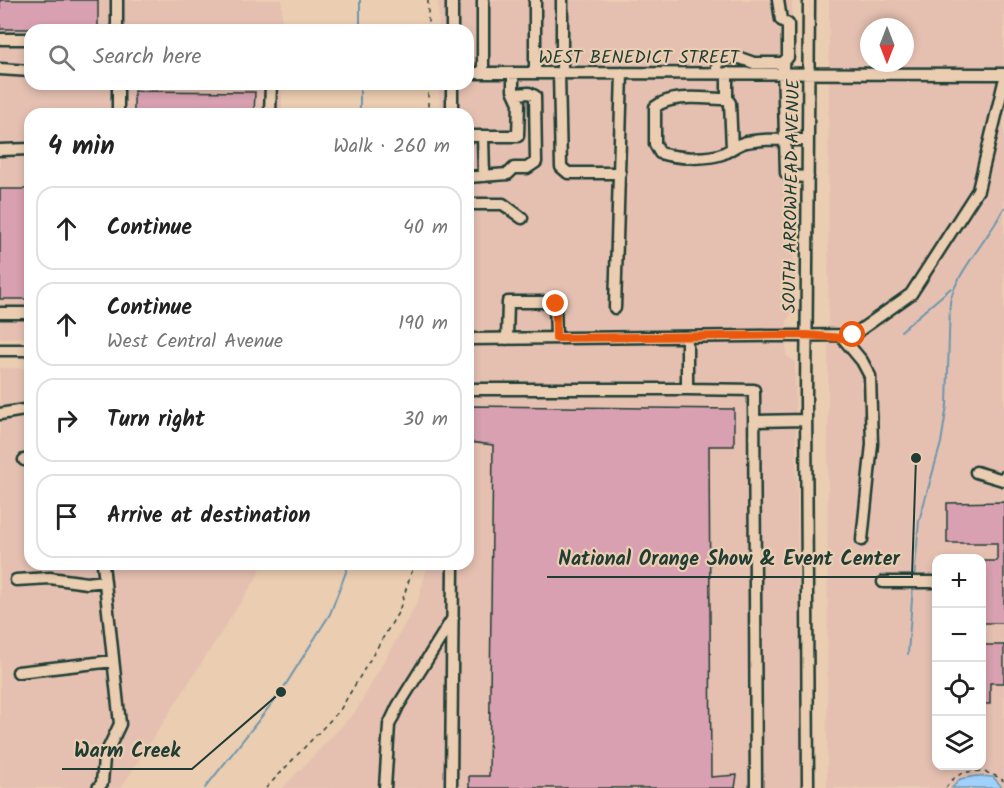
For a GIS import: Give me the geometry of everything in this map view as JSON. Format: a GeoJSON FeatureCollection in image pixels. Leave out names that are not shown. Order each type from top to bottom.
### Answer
{"type":"FeatureCollection","features":[{"type":"Feature","properties":{"kind":"street"},"geometry":{"type":"LineString","coordinates":[[117,0],[117,24]]}},
{"type":"Feature","properties":{"kind":"street"},"geometry":{"type":"LineString","coordinates":[[452,0],[452,24]]}},
{"type":"Feature","properties":{"kind":"street"},"geometry":{"type":"LineString","coordinates":[[483,0],[483,73]]}},
{"type":"Feature","properties":{"kind":"street"},"geometry":{"type":"LineString","coordinates":[[535,0],[535,73]]}},
{"type":"Feature","properties":{"kind":"street"},"geometry":{"type":"LineString","coordinates":[[562,0],[563,170],[568,173],[620,173]]}},
{"type":"Feature","properties":{"kind":"street"},"geometry":{"type":"LineString","coordinates":[[778,0],[778,15],[781,20],[788,24],[809,24]]}},
{"type":"Feature","properties":{"kind":"street","name":"SOUTH ARROWHEAD AVENUE"},"geometry":{"type":"LineString","coordinates":[[808,788],[806,335],[809,0]]}},
{"type":"Feature","properties":{"kind":"street"},"geometry":{"type":"LineString","coordinates":[[788,24],[788,57],[783,68],[787,176],[808,177]]}},
{"type":"Feature","properties":{"kind":"street"},"geometry":{"type":"LineString","coordinates":[[0,39],[24,39]]}},
{"type":"Feature","properties":{"kind":"street"},"geometry":{"type":"LineString","coordinates":[[732,148],[730,103],[719,58],[737,57],[754,63],[783,68]]}},
{"type":"Feature","properties":{"kind":"street","name":"WEST BENEDICT STREET"},"geometry":{"type":"LineString","coordinates":[[474,73],[722,73],[783,68],[809,73],[1004,74]]}},
{"type":"Feature","properties":{"kind":"street"},"geometry":{"type":"LineString","coordinates":[[0,69],[24,71]]}},
{"type":"Feature","properties":{"kind":"street"},"geometry":{"type":"LineString","coordinates":[[474,136],[518,136],[519,103],[515,94],[513,73]]}},
{"type":"Feature","properties":{"kind":"street"},"geometry":{"type":"LineString","coordinates":[[615,308],[622,73]]}},
{"type":"Feature","properties":{"kind":"street"},"geometry":{"type":"LineString","coordinates":[[474,339],[806,335],[842,338],[853,335],[873,324],[911,294],[978,190],[1004,82]]}},
{"type":"Feature","properties":{"kind":"street"},"geometry":{"type":"LineString","coordinates":[[118,90],[118,108]]}},
{"type":"Feature","properties":{"kind":"street"},"geometry":{"type":"LineString","coordinates":[[270,90],[270,108]]}},
{"type":"Feature","properties":{"kind":"street"},"geometry":{"type":"LineString","coordinates":[[452,90],[452,108]]}},
{"type":"Feature","properties":{"kind":"street"},"geometry":{"type":"LineString","coordinates":[[474,177],[508,174],[514,168],[527,168],[536,162],[536,96],[529,93],[515,94]]}},
{"type":"Feature","properties":{"kind":"street"},"geometry":{"type":"LineString","coordinates":[[728,99],[662,101],[655,107],[655,144],[660,153],[670,156],[711,156],[744,142],[808,140]]}},
{"type":"Feature","properties":{"kind":"street"},"geometry":{"type":"LineString","coordinates":[[483,136],[484,176]]}},
{"type":"Feature","properties":{"kind":"street"},"geometry":{"type":"LineString","coordinates":[[0,150],[24,149]]}},
{"type":"Feature","properties":{"kind":"street"},"geometry":{"type":"LineString","coordinates":[[474,204],[503,204],[522,218]]}},
{"type":"Feature","properties":{"kind":"street"},"geometry":{"type":"LineString","coordinates":[[507,339],[508,302],[555,303],[556,338]]}},
{"type":"Feature","properties":{"kind":"street"},"geometry":{"type":"LineString","coordinates":[[0,313],[24,313]]}},
{"type":"Feature","properties":{"kind":"street"},"geometry":{"type":"LineString","coordinates":[[687,337],[687,389]]}},
{"type":"Feature","properties":{"kind":"street"},"geometry":{"type":"LineString","coordinates":[[842,338],[862,361],[870,376],[872,454],[862,540]]}},
{"type":"Feature","properties":{"kind":"street"},"geometry":{"type":"LineString","coordinates":[[0,350],[24,350]]}},
{"type":"Feature","properties":{"kind":"street"},"geometry":{"type":"LineString","coordinates":[[474,389],[754,390],[756,788]]}},
{"type":"Feature","properties":{"kind":"street"},"geometry":{"type":"LineString","coordinates":[[0,414],[24,411]]}},
{"type":"Feature","properties":{"kind":"street"},"geometry":{"type":"LineString","coordinates":[[755,421],[806,420]]}},
{"type":"Feature","properties":{"kind":"street"},"geometry":{"type":"LineString","coordinates":[[976,472],[1003,480],[1004,477]]}},
{"type":"Feature","properties":{"kind":"street"},"geometry":{"type":"LineString","coordinates":[[98,788],[102,783],[104,758],[120,724],[104,570]]}},
{"type":"Feature","properties":{"kind":"street"},"geometry":{"type":"LineString","coordinates":[[451,788],[453,570]]}},
{"type":"Feature","properties":{"kind":"street"},"geometry":{"type":"LineString","coordinates":[[16,580],[50,578],[87,583],[105,580]]}},
{"type":"Feature","properties":{"kind":"street"},"geometry":{"type":"LineString","coordinates":[[884,582],[932,582]]}},
{"type":"Feature","properties":{"kind":"street"},"geometry":{"type":"LineString","coordinates":[[384,788],[389,725],[398,706],[453,618]]}},
{"type":"Feature","properties":{"kind":"street"},"geometry":{"type":"LineString","coordinates":[[18,672],[113,661]]}},
{"type":"Feature","properties":{"kind":"path"},"geometry":{"type":"LineString","coordinates":[[428,0],[428,24]]}},
{"type":"Feature","properties":{"kind":"path"},"geometry":{"type":"LineString","coordinates":[[428,90],[428,108]]}},
{"type":"Feature","properties":{"kind":"path"},"geometry":{"type":"LineString","coordinates":[[266,788],[340,710],[399,611],[412,570]]}},
{"type":"Feature","properties":{"kind":"path"},"geometry":{"type":"LineString","coordinates":[[946,788],[956,776],[967,772],[991,772],[1004,781]]}},
{"type":"Feature","properties":{"kind":"shaded area"},"geometry":{"type":"Polygon","coordinates":[[[0,0],[282,0],[282,24],[24,24],[24,90],[282,90],[282,108],[24,108],[24,337],[0,338],[0,0]]]}},
{"type":"Feature","properties":{"kind":"shaded area"},"geometry":{"type":"Polygon","coordinates":[[[438,0],[792,0],[794,309],[787,320],[786,355],[795,362],[801,788],[283,788],[356,711],[418,601],[426,570],[474,570],[474,108],[440,108],[439,90],[474,90],[474,24],[439,24],[438,0]]]}},
{"type":"Feature","properties":{"kind":"shaded area"},"geometry":{"type":"Polygon","coordinates":[[[829,0],[1004,0],[1004,788],[827,788],[829,0]]]}},
{"type":"Feature","properties":{"kind":"shaded area"},"geometry":{"type":"Polygon","coordinates":[[[0,368],[24,368],[24,570],[260,570],[121,788],[0,788],[0,368]]]}},
{"type":"Feature","properties":{"kind":"water"},"geometry":{"type":"Polygon","coordinates":[[[976,776],[993,777],[1003,788],[952,788],[960,779],[976,776]]]}},
{"type":"Feature","properties":{"kind":"building"},"geometry":{"type":"Polygon","coordinates":[[[0,0],[98,0],[98,24],[24,24],[24,29],[0,29],[0,0]]]}},
{"type":"Feature","properties":{"kind":"building"},"geometry":{"type":"Polygon","coordinates":[[[134,91],[255,92],[254,108],[134,108],[134,91]]]}},
{"type":"Feature","properties":{"kind":"building"},"geometry":{"type":"Polygon","coordinates":[[[0,189],[24,189],[24,299],[0,299],[0,189]]]}},
{"type":"Feature","properties":{"kind":"building"},"geometry":{"type":"Polygon","coordinates":[[[474,406],[734,409],[734,446],[709,446],[711,777],[737,775],[735,788],[469,788],[469,776],[489,776],[493,445],[474,443],[474,406]]]}},
{"type":"Feature","properties":{"kind":"building"},"geometry":{"type":"Polygon","coordinates":[[[1004,502],[1004,623],[986,623],[986,561],[997,561],[997,543],[947,543],[947,503],[1004,502]]]}},
{"type":"Feature","properties":{"kind":"building"},"geometry":{"type":"Polygon","coordinates":[[[986,645],[1004,645],[1004,683],[990,683],[990,704],[986,704],[986,645]]]}},
{"type":"Feature","properties":{"kind":"waterway"},"geometry":{"type":"LineString","coordinates":[[360,0],[360,24]]}},
{"type":"Feature","properties":{"kind":"waterway"},"geometry":{"type":"LineString","coordinates":[[360,90],[360,108]]}},
{"type":"Feature","properties":{"kind":"waterway"},"geometry":{"type":"LineString","coordinates":[[914,580],[919,521],[941,443],[947,405],[950,302],[959,280],[1004,208]]}},
{"type":"Feature","properties":{"kind":"waterway"},"geometry":{"type":"LineString","coordinates":[[901,331],[951,288]]}},
{"type":"Feature","properties":{"kind":"waterway"},"geometry":{"type":"LineString","coordinates":[[205,788],[281,692],[330,614],[347,570]]}},
{"type":"Feature","properties":{"kind":"waterway"},"geometry":{"type":"LineString","coordinates":[[908,654],[913,585]]}},
{"type":"Feature","properties":{"kind":"place","name":"National Orange Show & Event Center"},"geometry":{"type":"Point","coordinates":[916,458]}},
{"type":"Feature","properties":{"kind":"place","name":"Warm Creek"},"geometry":{"type":"Point","coordinates":[281,692]}},
{"type":"Feature","properties":{"kind":"route"},"geometry":{"type":"LineString","coordinates":[[556,304],[556,338],[806,335],[842,338],[853,335]]}}]}
